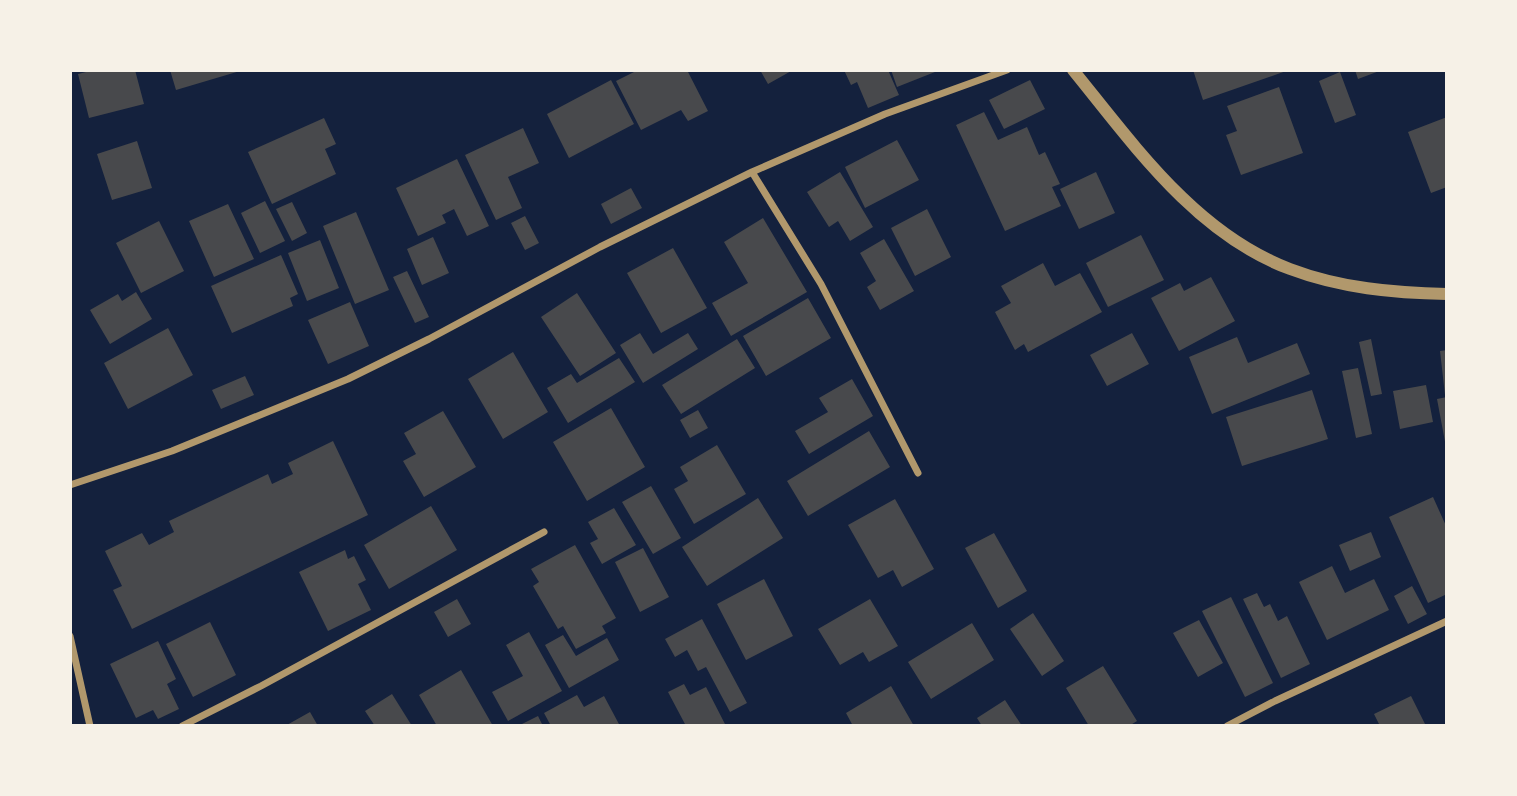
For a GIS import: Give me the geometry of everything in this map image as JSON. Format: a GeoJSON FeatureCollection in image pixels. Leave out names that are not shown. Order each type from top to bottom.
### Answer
{"type":"FeatureCollection","features":[{"type":"Feature","properties":{"kind":"street"},"geometry":{"type":"LineString","coordinates":[[70,485],[172,451],[348,379],[429,339],[600,247],[752,172],[885,114],[1007,70]]}},
{"type":"Feature","properties":{"kind":"street"},"geometry":{"type":"LineString","coordinates":[[1073,70],[1167,181],[1195,209],[1225,233],[1254,251],[1289,269],[1331,282],[1373,289],[1447,294]]}},
{"type":"Feature","properties":{"kind":"street"},"geometry":{"type":"LineString","coordinates":[[752,172],[821,284],[918,473]]}},
{"type":"Feature","properties":{"kind":"street"},"geometry":{"type":"LineString","coordinates":[[182,726],[544,532]]}},
{"type":"Feature","properties":{"kind":"street"},"geometry":{"type":"LineString","coordinates":[[1227,726],[1447,621]]}},
{"type":"Feature","properties":{"kind":"street"},"geometry":{"type":"LineString","coordinates":[[70,636],[90,726]]}},
{"type":"Feature","properties":{"kind":"building"},"geometry":{"type":"Polygon","coordinates":[[[94,70],[135,70],[144,104],[89,118],[78,74],[94,70]]]}},
{"type":"Feature","properties":{"kind":"building"},"geometry":{"type":"Polygon","coordinates":[[[170,70],[240,70],[240,71],[176,90],[170,70]]]}},
{"type":"Feature","properties":{"kind":"building"},"geometry":{"type":"Polygon","coordinates":[[[638,70],[687,70],[708,111],[688,121],[681,110],[641,130],[616,81],[638,70]]]}},
{"type":"Feature","properties":{"kind":"building"},"geometry":{"type":"Polygon","coordinates":[[[760,70],[793,70],[768,84],[760,70]]]}},
{"type":"Feature","properties":{"kind":"building"},"geometry":{"type":"Polygon","coordinates":[[[844,70],[888,70],[899,95],[868,108],[857,82],[851,85],[844,70]]]}},
{"type":"Feature","properties":{"kind":"building"},"geometry":{"type":"Polygon","coordinates":[[[891,70],[940,70],[897,87],[891,70]]]}},
{"type":"Feature","properties":{"kind":"building"},"geometry":{"type":"Polygon","coordinates":[[[1193,70],[1289,70],[1203,100],[1193,70]]]}},
{"type":"Feature","properties":{"kind":"building"},"geometry":{"type":"Polygon","coordinates":[[[1355,70],[1382,70],[1358,79],[1355,70]]]}},
{"type":"Feature","properties":{"kind":"building"},"geometry":{"type":"Polygon","coordinates":[[[1340,72],[1356,115],[1335,123],[1319,81],[1340,72]]]}},
{"type":"Feature","properties":{"kind":"building"},"geometry":{"type":"Polygon","coordinates":[[[611,80],[634,124],[569,158],[547,114],[611,80]]]}},
{"type":"Feature","properties":{"kind":"building"},"geometry":{"type":"Polygon","coordinates":[[[1030,80],[1045,109],[1004,129],[989,100],[1030,80]]]}},
{"type":"Feature","properties":{"kind":"building"},"geometry":{"type":"Polygon","coordinates":[[[1279,87],[1303,153],[1241,175],[1226,135],[1237,131],[1227,106],[1279,87]]]}},
{"type":"Feature","properties":{"kind":"building"},"geometry":{"type":"Polygon","coordinates":[[[984,112],[998,140],[1027,127],[1039,155],[1045,152],[1060,184],[1052,187],[1061,206],[1005,231],[956,125],[984,112]]]}},
{"type":"Feature","properties":{"kind":"building"},"geometry":{"type":"Polygon","coordinates":[[[1447,117],[1447,187],[1431,193],[1408,132],[1447,117]]]}},
{"type":"Feature","properties":{"kind":"building"},"geometry":{"type":"Polygon","coordinates":[[[324,118],[336,144],[325,149],[336,174],[272,204],[248,152],[324,118]]]}},
{"type":"Feature","properties":{"kind":"building"},"geometry":{"type":"Polygon","coordinates":[[[523,128],[539,163],[508,177],[522,208],[496,220],[465,155],[523,128]]]}},
{"type":"Feature","properties":{"kind":"building"},"geometry":{"type":"Polygon","coordinates":[[[897,140],[919,180],[865,208],[845,167],[897,140]]]}},
{"type":"Feature","properties":{"kind":"building"},"geometry":{"type":"Polygon","coordinates":[[[137,141],[152,188],[112,200],[97,154],[137,141]]]}},
{"type":"Feature","properties":{"kind":"building"},"geometry":{"type":"Polygon","coordinates":[[[457,159],[489,226],[467,236],[454,209],[442,215],[446,223],[418,236],[396,188],[457,159]]]}},
{"type":"Feature","properties":{"kind":"building"},"geometry":{"type":"Polygon","coordinates":[[[840,172],[873,227],[850,241],[838,221],[829,227],[807,192],[840,172]]]}},
{"type":"Feature","properties":{"kind":"building"},"geometry":{"type":"Polygon","coordinates":[[[1096,172],[1115,213],[1079,229],[1060,189],[1096,172]]]}},
{"type":"Feature","properties":{"kind":"building"},"geometry":{"type":"Polygon","coordinates":[[[631,188],[642,208],[611,224],[601,204],[631,188]]]}},
{"type":"Feature","properties":{"kind":"building"},"geometry":{"type":"Polygon","coordinates":[[[265,201],[285,241],[260,253],[241,213],[265,201]]]}},
{"type":"Feature","properties":{"kind":"building"},"geometry":{"type":"Polygon","coordinates":[[[292,202],[307,233],[292,241],[276,209],[292,202]]]}},
{"type":"Feature","properties":{"kind":"building"},"geometry":{"type":"Polygon","coordinates":[[[228,204],[254,259],[214,277],[189,221],[228,204]]]}},
{"type":"Feature","properties":{"kind":"building"},"geometry":{"type":"Polygon","coordinates":[[[927,209],[951,257],[915,276],[891,228],[927,209]]]}},
{"type":"Feature","properties":{"kind":"building"},"geometry":{"type":"Polygon","coordinates":[[[356,212],[389,290],[355,304],[323,226],[356,212]]]}},
{"type":"Feature","properties":{"kind":"building"},"geometry":{"type":"Polygon","coordinates":[[[525,216],[539,243],[525,250],[511,223],[525,216]]]}},
{"type":"Feature","properties":{"kind":"building"},"geometry":{"type":"Polygon","coordinates":[[[763,218],[807,292],[731,336],[712,303],[748,283],[724,242],[763,218]]]}},
{"type":"Feature","properties":{"kind":"building"},"geometry":{"type":"Polygon","coordinates":[[[159,221],[184,271],[141,293],[116,243],[159,221]]]}},
{"type":"Feature","properties":{"kind":"building"},"geometry":{"type":"Polygon","coordinates":[[[1141,235],[1164,280],[1108,307],[1086,263],[1141,235]]]}},
{"type":"Feature","properties":{"kind":"building"},"geometry":{"type":"Polygon","coordinates":[[[433,237],[449,273],[422,285],[407,249],[433,237]]]}},
{"type":"Feature","properties":{"kind":"building"},"geometry":{"type":"Polygon","coordinates":[[[884,239],[914,291],[880,310],[867,287],[876,281],[860,253],[884,239]]]}},
{"type":"Feature","properties":{"kind":"building"},"geometry":{"type":"Polygon","coordinates":[[[320,240],[339,288],[307,301],[288,253],[320,240]]]}},
{"type":"Feature","properties":{"kind":"building"},"geometry":{"type":"Polygon","coordinates":[[[673,248],[707,308],[661,333],[627,273],[673,248]]]}},
{"type":"Feature","properties":{"kind":"building"},"geometry":{"type":"Polygon","coordinates":[[[281,255],[298,294],[290,298],[293,306],[232,333],[211,286],[281,255]]]}},
{"type":"Feature","properties":{"kind":"building"},"geometry":{"type":"Polygon","coordinates":[[[1043,263],[1055,286],[1080,273],[1102,312],[1028,352],[1024,344],[1015,350],[995,312],[1011,303],[1001,286],[1043,263]]]}},
{"type":"Feature","properties":{"kind":"building"},"geometry":{"type":"Polygon","coordinates":[[[407,271],[429,317],[415,323],[393,277],[407,271]]]}},
{"type":"Feature","properties":{"kind":"building"},"geometry":{"type":"Polygon","coordinates":[[[1211,277],[1235,321],[1179,351],[1151,298],[1180,283],[1184,291],[1211,277]]]}},
{"type":"Feature","properties":{"kind":"building"},"geometry":{"type":"Polygon","coordinates":[[[136,292],[152,319],[110,344],[90,310],[118,294],[122,301],[136,292]]]}},
{"type":"Feature","properties":{"kind":"building"},"geometry":{"type":"Polygon","coordinates":[[[577,293],[616,353],[580,376],[541,317],[577,293]]]}},
{"type":"Feature","properties":{"kind":"building"},"geometry":{"type":"Polygon","coordinates":[[[808,298],[831,338],[766,376],[743,336],[808,298]]]}},
{"type":"Feature","properties":{"kind":"building"},"geometry":{"type":"Polygon","coordinates":[[[350,302],[369,346],[328,364],[308,320],[350,302]]]}},
{"type":"Feature","properties":{"kind":"building"},"geometry":{"type":"Polygon","coordinates":[[[168,328],[193,375],[128,409],[104,363],[168,328]]]}},
{"type":"Feature","properties":{"kind":"building"},"geometry":{"type":"Polygon","coordinates":[[[640,333],[653,354],[688,333],[698,349],[643,383],[620,345],[640,333]]]}},
{"type":"Feature","properties":{"kind":"building"},"geometry":{"type":"Polygon","coordinates":[[[1132,333],[1149,364],[1107,386],[1090,355],[1132,333]]]}},
{"type":"Feature","properties":{"kind":"building"},"geometry":{"type":"Polygon","coordinates":[[[1237,337],[1248,363],[1297,343],[1310,374],[1212,414],[1189,357],[1237,337]]]}},
{"type":"Feature","properties":{"kind":"building"},"geometry":{"type":"Polygon","coordinates":[[[737,339],[755,368],[681,414],[662,385],[737,339]]]}},
{"type":"Feature","properties":{"kind":"building"},"geometry":{"type":"Polygon","coordinates":[[[1371,339],[1382,394],[1371,396],[1359,342],[1371,339]]]}},
{"type":"Feature","properties":{"kind":"building"},"geometry":{"type":"Polygon","coordinates":[[[1447,350],[1447,394],[1445,395],[1440,351],[1447,350]]]}},
{"type":"Feature","properties":{"kind":"building"},"geometry":{"type":"Polygon","coordinates":[[[513,352],[548,412],[503,439],[468,379],[513,352]]]}},
{"type":"Feature","properties":{"kind":"building"},"geometry":{"type":"Polygon","coordinates":[[[619,358],[635,382],[568,423],[547,388],[571,374],[577,383],[619,358]]]}},
{"type":"Feature","properties":{"kind":"building"},"geometry":{"type":"Polygon","coordinates":[[[1358,368],[1372,434],[1356,438],[1342,371],[1358,368]]]}},
{"type":"Feature","properties":{"kind":"building"},"geometry":{"type":"Polygon","coordinates":[[[245,376],[254,395],[221,409],[212,390],[245,376]]]}},
{"type":"Feature","properties":{"kind":"building"},"geometry":{"type":"Polygon","coordinates":[[[852,379],[873,416],[809,454],[795,431],[828,412],[819,398],[852,379]]]}},
{"type":"Feature","properties":{"kind":"building"},"geometry":{"type":"Polygon","coordinates":[[[1426,385],[1433,422],[1400,429],[1393,391],[1426,385]]]}},
{"type":"Feature","properties":{"kind":"building"},"geometry":{"type":"Polygon","coordinates":[[[1312,390],[1328,439],[1242,466],[1226,417],[1312,390]]]}},
{"type":"Feature","properties":{"kind":"building"},"geometry":{"type":"Polygon","coordinates":[[[1447,397],[1447,446],[1446,447],[1437,399],[1447,397]]]}},
{"type":"Feature","properties":{"kind":"building"},"geometry":{"type":"Polygon","coordinates":[[[611,408],[645,467],[587,501],[553,442],[611,408]]]}},
{"type":"Feature","properties":{"kind":"building"},"geometry":{"type":"Polygon","coordinates":[[[698,410],[708,428],[690,438],[680,420],[698,410]]]}},
{"type":"Feature","properties":{"kind":"building"},"geometry":{"type":"Polygon","coordinates":[[[443,411],[476,467],[424,497],[403,461],[416,454],[404,433],[443,411]]]}},
{"type":"Feature","properties":{"kind":"building"},"geometry":{"type":"Polygon","coordinates":[[[869,431],[890,467],[808,516],[787,481],[869,431]]]}},
{"type":"Feature","properties":{"kind":"building"},"geometry":{"type":"Polygon","coordinates":[[[333,441],[368,515],[132,629],[113,590],[122,586],[105,551],[142,533],[149,545],[174,532],[169,521],[268,474],[272,484],[293,474],[288,463],[333,441]]]}},
{"type":"Feature","properties":{"kind":"building"},"geometry":{"type":"Polygon","coordinates":[[[717,445],[746,494],[694,524],[674,489],[688,481],[680,467],[717,445]]]}},
{"type":"Feature","properties":{"kind":"building"},"geometry":{"type":"Polygon","coordinates":[[[651,486],[681,538],[653,554],[622,502],[651,486]]]}},
{"type":"Feature","properties":{"kind":"building"},"geometry":{"type":"Polygon","coordinates":[[[1433,497],[1447,528],[1447,594],[1428,603],[1389,517],[1433,497]]]}},
{"type":"Feature","properties":{"kind":"building"},"geometry":{"type":"Polygon","coordinates":[[[758,498],[783,538],[707,586],[682,547],[758,498]]]}},
{"type":"Feature","properties":{"kind":"building"},"geometry":{"type":"Polygon","coordinates":[[[895,499],[934,569],[902,587],[893,570],[878,578],[848,525],[895,499]]]}},
{"type":"Feature","properties":{"kind":"building"},"geometry":{"type":"Polygon","coordinates":[[[431,506],[457,550],[389,589],[364,545],[431,506]]]}},
{"type":"Feature","properties":{"kind":"building"},"geometry":{"type":"Polygon","coordinates":[[[614,508],[636,545],[602,564],[590,543],[598,539],[588,522],[614,508]]]}},
{"type":"Feature","properties":{"kind":"building"},"geometry":{"type":"Polygon","coordinates":[[[1371,532],[1381,557],[1350,571],[1339,545],[1371,532]]]}},
{"type":"Feature","properties":{"kind":"building"},"geometry":{"type":"Polygon","coordinates":[[[994,533],[1027,591],[998,608],[965,548],[994,533]]]}},
{"type":"Feature","properties":{"kind":"building"},"geometry":{"type":"Polygon","coordinates":[[[575,545],[616,618],[602,626],[606,633],[576,649],[563,626],[558,629],[533,586],[539,582],[531,569],[575,545]]]}},
{"type":"Feature","properties":{"kind":"building"},"geometry":{"type":"Polygon","coordinates":[[[643,548],[669,597],[640,612],[615,562],[643,548]]]}},
{"type":"Feature","properties":{"kind":"building"},"geometry":{"type":"Polygon","coordinates":[[[345,550],[348,559],[354,556],[366,580],[358,584],[371,610],[328,631],[299,572],[345,550]]]}},
{"type":"Feature","properties":{"kind":"building"},"geometry":{"type":"Polygon","coordinates":[[[1332,566],[1345,593],[1374,579],[1389,610],[1327,640],[1299,582],[1332,566]]]}},
{"type":"Feature","properties":{"kind":"building"},"geometry":{"type":"Polygon","coordinates":[[[764,579],[793,636],[746,660],[717,604],[764,579]]]}},
{"type":"Feature","properties":{"kind":"building"},"geometry":{"type":"Polygon","coordinates":[[[1412,586],[1427,614],[1408,624],[1394,596],[1412,586]]]}},
{"type":"Feature","properties":{"kind":"building"},"geometry":{"type":"Polygon","coordinates":[[[1257,593],[1264,607],[1270,604],[1278,621],[1287,616],[1310,664],[1281,678],[1243,599],[1257,593]]]}},
{"type":"Feature","properties":{"kind":"building"},"geometry":{"type":"Polygon","coordinates":[[[1231,597],[1273,683],[1245,697],[1202,611],[1231,597]]]}},
{"type":"Feature","properties":{"kind":"building"},"geometry":{"type":"Polygon","coordinates":[[[457,599],[471,624],[448,637],[434,612],[457,599]]]}},
{"type":"Feature","properties":{"kind":"building"},"geometry":{"type":"Polygon","coordinates":[[[870,599],[898,646],[869,662],[863,652],[840,665],[818,629],[870,599]]]}},
{"type":"Feature","properties":{"kind":"building"},"geometry":{"type":"Polygon","coordinates":[[[1033,613],[1064,661],[1042,676],[1010,629],[1033,613]]]}},
{"type":"Feature","properties":{"kind":"building"},"geometry":{"type":"Polygon","coordinates":[[[702,619],[747,703],[730,712],[706,667],[698,671],[687,650],[675,657],[665,639],[702,619]]]}},
{"type":"Feature","properties":{"kind":"building"},"geometry":{"type":"Polygon","coordinates":[[[1199,620],[1223,663],[1198,677],[1173,633],[1199,620]]]}},
{"type":"Feature","properties":{"kind":"building"},"geometry":{"type":"Polygon","coordinates":[[[210,622],[236,675],[193,697],[166,644],[210,622]]]}},
{"type":"Feature","properties":{"kind":"building"},"geometry":{"type":"Polygon","coordinates":[[[972,623],[994,660],[931,699],[908,662],[972,623]]]}},
{"type":"Feature","properties":{"kind":"building"},"geometry":{"type":"Polygon","coordinates":[[[529,632],[562,691],[508,721],[492,692],[523,676],[506,645],[529,632]]]}},
{"type":"Feature","properties":{"kind":"building"},"geometry":{"type":"Polygon","coordinates":[[[563,635],[576,656],[607,638],[619,660],[569,688],[545,645],[563,635]]]}},
{"type":"Feature","properties":{"kind":"building"},"geometry":{"type":"Polygon","coordinates":[[[158,641],[176,679],[167,684],[179,709],[158,719],[153,710],[136,718],[110,664],[158,641]]]}},
{"type":"Feature","properties":{"kind":"building"},"geometry":{"type":"Polygon","coordinates":[[[1103,666],[1137,721],[1129,726],[1089,726],[1066,688],[1103,666]]]}},
{"type":"Feature","properties":{"kind":"building"},"geometry":{"type":"Polygon","coordinates":[[[461,670],[493,726],[437,726],[419,695],[461,670]]]}},
{"type":"Feature","properties":{"kind":"building"},"geometry":{"type":"Polygon","coordinates":[[[684,684],[690,695],[706,687],[726,726],[686,726],[668,692],[684,684]]]}},
{"type":"Feature","properties":{"kind":"building"},"geometry":{"type":"Polygon","coordinates":[[[891,686],[914,726],[853,726],[846,713],[891,686]]]}},
{"type":"Feature","properties":{"kind":"building"},"geometry":{"type":"Polygon","coordinates":[[[392,694],[412,726],[375,726],[365,711],[392,694]]]}},
{"type":"Feature","properties":{"kind":"building"},"geometry":{"type":"Polygon","coordinates":[[[577,695],[584,707],[604,696],[620,726],[551,726],[544,713],[577,695]]]}},
{"type":"Feature","properties":{"kind":"building"},"geometry":{"type":"Polygon","coordinates":[[[1411,696],[1426,726],[1380,726],[1374,714],[1411,696]]]}},
{"type":"Feature","properties":{"kind":"building"},"geometry":{"type":"Polygon","coordinates":[[[1005,700],[1022,726],[982,726],[977,718],[1005,700]]]}},
{"type":"Feature","properties":{"kind":"building"},"geometry":{"type":"Polygon","coordinates":[[[310,712],[318,726],[285,726],[310,712]]]}},
{"type":"Feature","properties":{"kind":"building"},"geometry":{"type":"Polygon","coordinates":[[[538,716],[543,726],[518,726],[538,716]]]}}]}
